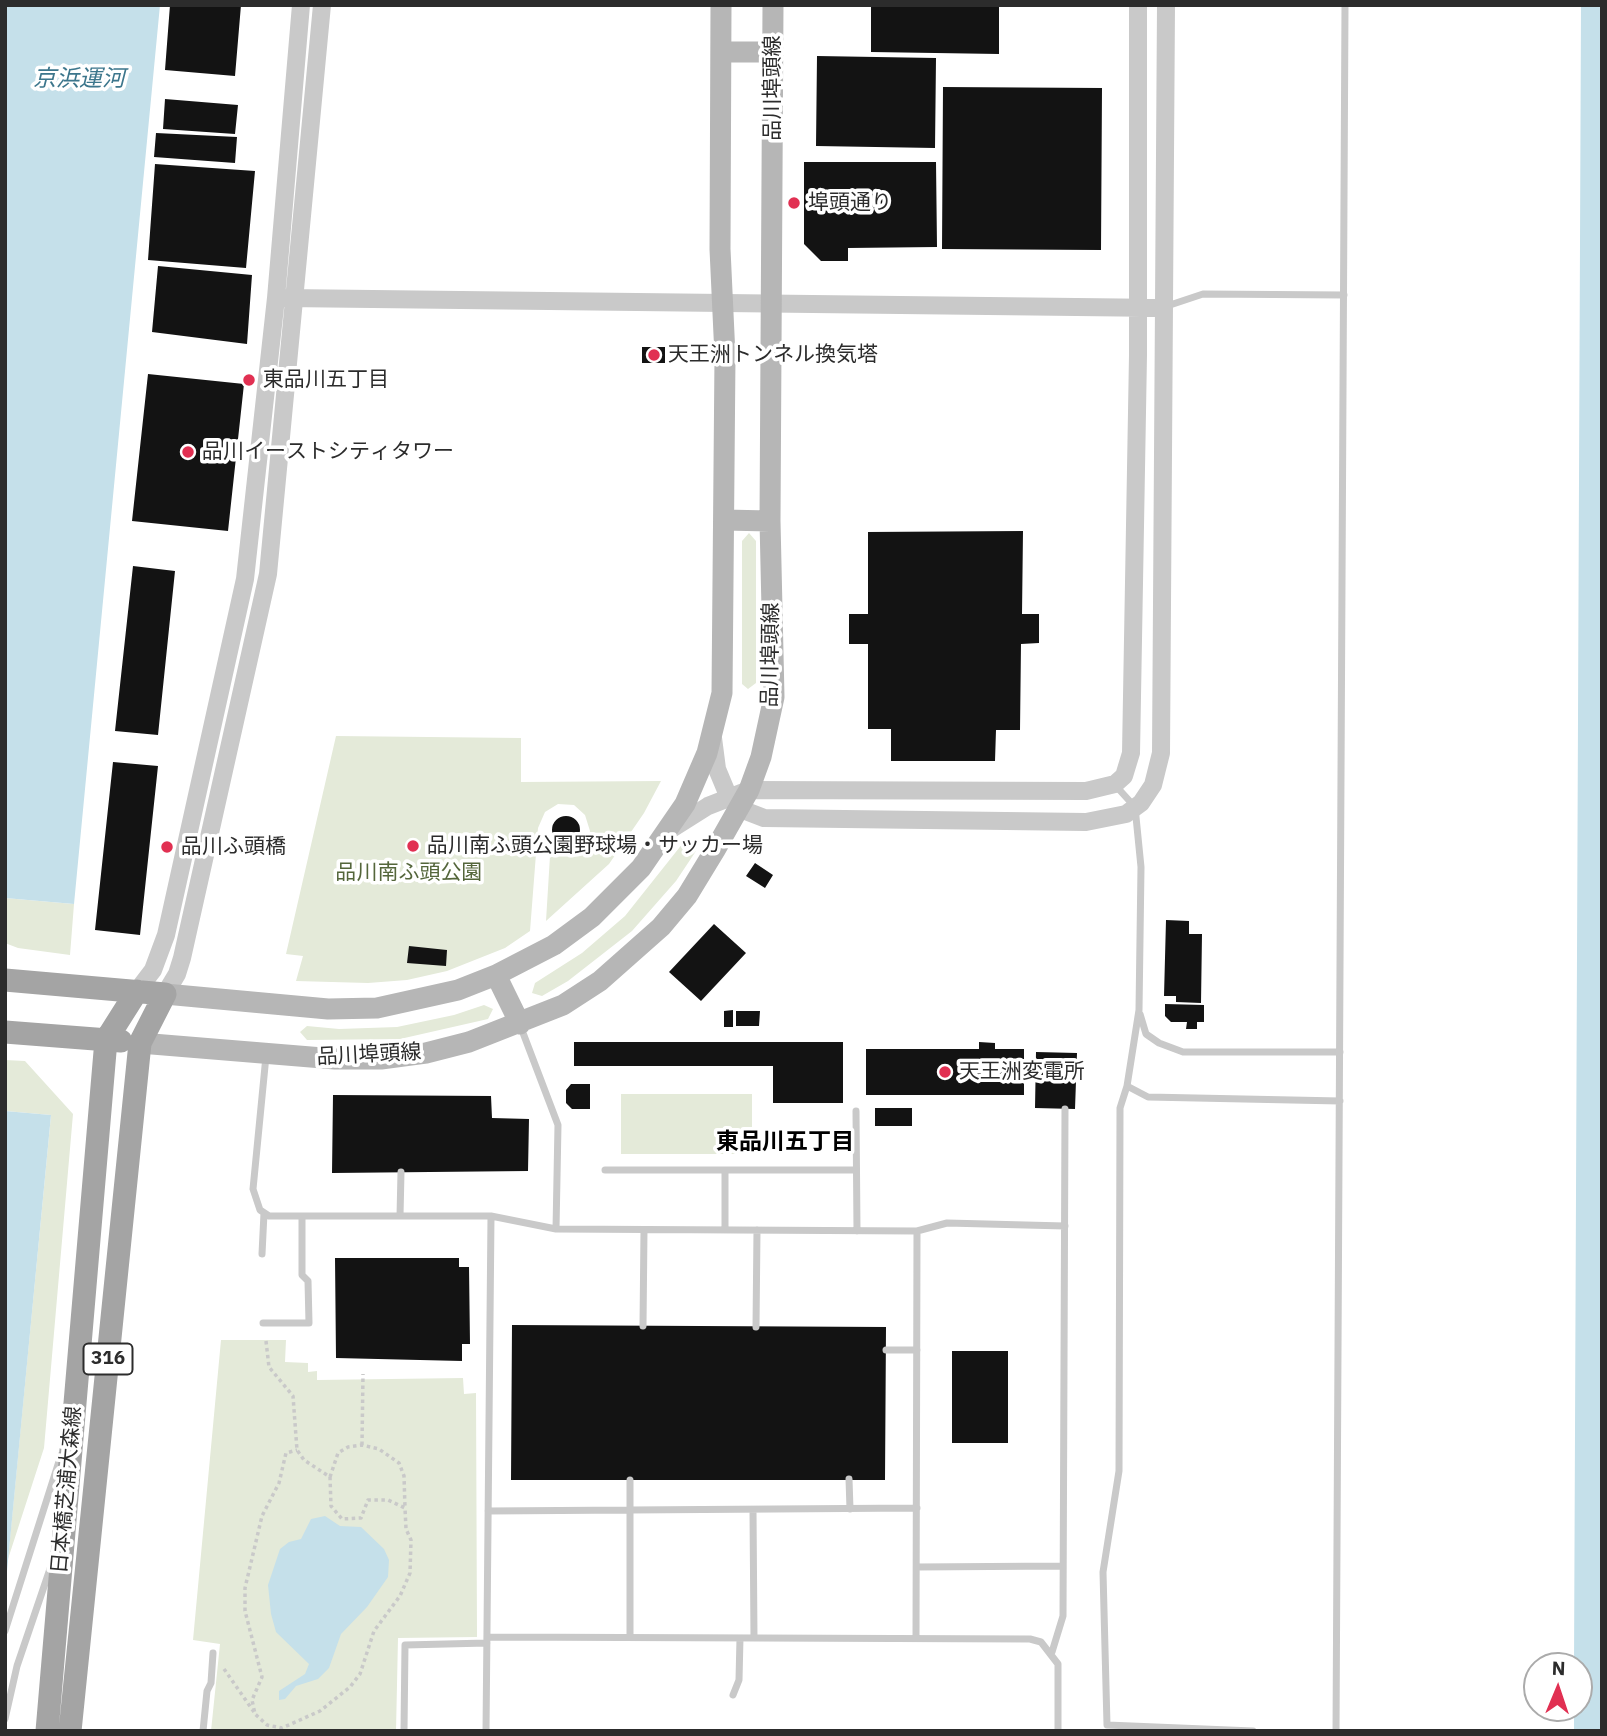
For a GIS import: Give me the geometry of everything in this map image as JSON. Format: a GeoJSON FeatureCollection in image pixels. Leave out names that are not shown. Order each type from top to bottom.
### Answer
{"type":"FeatureCollection","features":[{"type":"Feature","properties":{"kind":"main road"},"geometry":{"type":"LineString","coordinates":[[5,980],[328,1009],[377,1008],[458,990],[496,975],[554,945],[592,917],[641,869],[670,830],[702,765],[722,693],[724,520],[721,5]]}},
{"type":"Feature","properties":{"kind":"main road","name":"品川埠頭線"},"geometry":{"type":"LineString","coordinates":[[140,1043],[266,1055],[369,1059],[426,1053],[520,1024],[563,1005],[600,981],[660,927],[687,896],[761,757],[774,697],[770,521],[773,5]]}},
{"type":"Feature","properties":{"kind":"main road"},"geometry":{"type":"LineString","coordinates":[[721,52],[773,52]]}},
{"type":"Feature","properties":{"kind":"main road"},"geometry":{"type":"LineString","coordinates":[[724,520],[770,521]]}},
{"type":"Feature","properties":{"kind":"main road"},"geometry":{"type":"LineString","coordinates":[[496,975],[520,1024]]}},
{"type":"Feature","properties":{"kind":"main road","name":"日本橋芝浦大森線"},"geometry":{"type":"LineString","coordinates":[[47,1731],[106,1040],[137,991]]}},
{"type":"Feature","properties":{"kind":"main road","name":"日本橋芝浦大森線"},"geometry":{"type":"LineString","coordinates":[[70,1731],[140,1043],[165,993]]}},
{"type":"Feature","properties":{"kind":"main road"},"geometry":{"type":"LineString","coordinates":[[5,1032],[140,1043]]}},
{"type":"Feature","properties":{"kind":"street"},"geometry":{"type":"LineString","coordinates":[[137,991],[153,970],[166,936],[243,591],[275,298],[301,5]]}},
{"type":"Feature","properties":{"kind":"street"},"geometry":{"type":"LineString","coordinates":[[165,993],[177,974],[182,958],[264,600],[273,541],[322,5]]}},
{"type":"Feature","properties":{"kind":"street"},"geometry":{"type":"LineString","coordinates":[[670,830],[708,806],[739,798],[1078,791],[1115,784],[1124,776],[1131,753],[1138,308],[1138,5]]}},
{"type":"Feature","properties":{"kind":"street"},"geometry":{"type":"LineString","coordinates":[[714,725],[713,748],[717,769],[739,798],[764,818],[787,821],[1107,820],[1135,807],[1153,785],[1161,752],[1166,5]]}},
{"type":"Feature","properties":{"kind":"street"},"geometry":{"type":"LineString","coordinates":[[275,298],[1164,308]]}},
{"type":"Feature","properties":{"kind":"lane"},"geometry":{"type":"LineString","coordinates":[[1336,1731],[1345,5]]}},
{"type":"Feature","properties":{"kind":"lane"},"geometry":{"type":"LineString","coordinates":[[1164,308],[1203,294],[1344,295]]}},
{"type":"Feature","properties":{"kind":"lane"},"geometry":{"type":"LineString","coordinates":[[1115,784],[1135,807],[1141,867],[1139,1010],[1127,1086],[1120,1108],[1119,1471],[1103,1572],[1107,1726],[1253,1731]]}},
{"type":"Feature","properties":{"kind":"lane"},"geometry":{"type":"LineString","coordinates":[[1139,1010],[1146,1034],[1159,1044],[1183,1052],[1340,1052]]}},
{"type":"Feature","properties":{"kind":"lane"},"geometry":{"type":"LineString","coordinates":[[520,1024],[558,1125],[556,1229]]}},
{"type":"Feature","properties":{"kind":"lane"},"geometry":{"type":"LineString","coordinates":[[266,1055],[253,1189],[260,1210],[269,1216],[491,1216],[556,1229],[917,1231],[947,1223],[1065,1226]]}},
{"type":"Feature","properties":{"kind":"lane"},"geometry":{"type":"LineString","coordinates":[[1127,1086],[1148,1097],[1340,1101]]}},
{"type":"Feature","properties":{"kind":"lane"},"geometry":{"type":"LineString","coordinates":[[1052,1652],[1063,1616],[1065,1109]]}},
{"type":"Feature","properties":{"kind":"lane"},"geometry":{"type":"LineString","coordinates":[[856,1111],[857,1231]]}},
{"type":"Feature","properties":{"kind":"lane"},"geometry":{"type":"LineString","coordinates":[[605,1170],[856,1170]]}},
{"type":"Feature","properties":{"kind":"lane"},"geometry":{"type":"LineString","coordinates":[[725,1170],[725,1230]]}},
{"type":"Feature","properties":{"kind":"lane"},"geometry":{"type":"LineString","coordinates":[[400,1216],[401,1172]]}},
{"type":"Feature","properties":{"kind":"lane"},"geometry":{"type":"LineString","coordinates":[[262,1255],[264,1213]]}},
{"type":"Feature","properties":{"kind":"lane"},"geometry":{"type":"LineString","coordinates":[[263,1323],[309,1323],[308,1281],[302,1275],[302,1216]]}},
{"type":"Feature","properties":{"kind":"lane"},"geometry":{"type":"LineString","coordinates":[[486,1731],[491,1216]]}},
{"type":"Feature","properties":{"kind":"lane"},"geometry":{"type":"LineString","coordinates":[[643,1326],[644,1230]]}},
{"type":"Feature","properties":{"kind":"lane"},"geometry":{"type":"LineString","coordinates":[[756,1326],[757,1230]]}},
{"type":"Feature","properties":{"kind":"lane"},"geometry":{"type":"LineString","coordinates":[[916,1638],[917,1231]]}},
{"type":"Feature","properties":{"kind":"lane"},"geometry":{"type":"LineString","coordinates":[[886,1350],[917,1350]]}},
{"type":"Feature","properties":{"kind":"lane"},"geometry":{"type":"LineString","coordinates":[[5,1631],[74,1411]]}},
{"type":"Feature","properties":{"kind":"lane"},"geometry":{"type":"LineString","coordinates":[[849,1479],[849,1509]]}},
{"type":"Feature","properties":{"kind":"lane"},"geometry":{"type":"LineString","coordinates":[[630,1480],[630,1637]]}},
{"type":"Feature","properties":{"kind":"lane"},"geometry":{"type":"LineString","coordinates":[[488,1511],[917,1508]]}},
{"type":"Feature","properties":{"kind":"lane"},"geometry":{"type":"LineString","coordinates":[[753,1510],[754,1638]]}},
{"type":"Feature","properties":{"kind":"lane"},"geometry":{"type":"LineString","coordinates":[[5,1719],[23,1649],[64,1533]]}},
{"type":"Feature","properties":{"kind":"lane"},"geometry":{"type":"LineString","coordinates":[[916,1567],[1063,1566]]}},
{"type":"Feature","properties":{"kind":"lane"},"geometry":{"type":"LineString","coordinates":[[404,1731],[405,1645],[630,1637],[1030,1639],[1041,1642],[1052,1652],[1058,1664],[1058,1731]]}},
{"type":"Feature","properties":{"kind":"lane"},"geometry":{"type":"LineString","coordinates":[[733,1695],[739,1680],[740,1637]]}},
{"type":"Feature","properties":{"kind":"lane"},"geometry":{"type":"LineString","coordinates":[[203,1731],[206,1690],[211,1683],[213,1653]]}},
{"type":"Feature","properties":{"kind":"path"},"geometry":{"type":"LineString","coordinates":[[266,1341],[269,1367],[293,1396],[297,1450],[304,1460],[330,1477]]}},
{"type":"Feature","properties":{"kind":"path"},"geometry":{"type":"LineString","coordinates":[[362,1445],[363,1374]]}},
{"type":"Feature","properties":{"kind":"path"},"geometry":{"type":"LineString","coordinates":[[213,1653],[255,1714],[267,1726],[282,1728],[320,1711],[360,1674],[374,1631],[400,1596],[410,1573],[411,1540],[406,1529],[404,1476],[399,1463],[390,1455],[362,1445],[348,1447],[338,1453],[330,1477],[331,1506],[342,1519],[361,1518],[368,1500],[388,1500],[405,1508]]}},
{"type":"Feature","properties":{"kind":"path"},"geometry":{"type":"LineString","coordinates":[[255,1714],[252,1700],[262,1677],[245,1611],[245,1588],[262,1516],[279,1483],[286,1453],[297,1450]]}},
{"type":"Feature","properties":{"kind":"green space"},"geometry":{"type":"Polygon","coordinates":[[[749,533],[756,541],[756,683],[748,689],[742,684],[742,541],[749,533]]]}},
{"type":"Feature","properties":{"kind":"green space","name":"品川南ふ頭公園野球場・サッカー場"},"geometry":{"type":"Polygon","coordinates":[[[336,736],[521,738],[521,782],[661,781],[644,813],[609,864],[546,921],[550,856],[575,852],[588,839],[590,831],[585,815],[574,805],[558,804],[545,812],[538,828],[530,931],[505,948],[447,971],[407,980],[368,983],[296,981],[303,956],[286,954],[336,736]]]}},
{"type":"Feature","properties":{"kind":"green space"},"geometry":{"type":"Polygon","coordinates":[[[690,840],[696,844],[696,851],[676,881],[632,931],[568,981],[542,996],[532,993],[535,983],[582,953],[625,916],[683,843],[690,840]]]}},
{"type":"Feature","properties":{"kind":"green space"},"geometry":{"type":"Polygon","coordinates":[[[5,898],[74,904],[70,955],[18,948],[5,943],[5,898]]]}},
{"type":"Feature","properties":{"kind":"green space"},"geometry":{"type":"Polygon","coordinates":[[[484,1005],[493,1009],[488,1019],[400,1039],[307,1040],[300,1032],[307,1026],[339,1029],[397,1027],[454,1015],[484,1005]]]}},
{"type":"Feature","properties":{"kind":"green space"},"geometry":{"type":"Polygon","coordinates":[[[5,1060],[25,1061],[73,1114],[44,1448],[8,1559],[51,1115],[5,1111],[5,1060]]]}},
{"type":"Feature","properties":{"kind":"green space"},"geometry":{"type":"Polygon","coordinates":[[[621,1094],[752,1094],[752,1154],[621,1154],[621,1094]]]}},
{"type":"Feature","properties":{"kind":"green space"},"geometry":{"type":"Polygon","coordinates":[[[221,1340],[286,1340],[285,1362],[308,1363],[308,1372],[317,1371],[317,1380],[463,1378],[464,1394],[476,1393],[477,1637],[398,1638],[396,1731],[211,1731],[220,1644],[193,1640],[221,1340]]]}},
{"type":"Feature","properties":{"kind":"water","name":"京浜運河"},"geometry":{"type":"Polygon","coordinates":[[[5,5],[160,5],[74,904],[5,898],[5,5]]]}},
{"type":"Feature","properties":{"kind":"water"},"geometry":{"type":"Polygon","coordinates":[[[1581,5],[1602,5],[1602,1731],[1574,1731],[1574,1722],[1593,1722],[1593,1652],[1574,1652],[1581,5]]]}},
{"type":"Feature","properties":{"kind":"water"},"geometry":{"type":"Polygon","coordinates":[[[5,1111],[51,1115],[5,1592],[5,1111]]]}},
{"type":"Feature","properties":{"kind":"water"},"geometry":{"type":"Polygon","coordinates":[[[325,1516],[340,1526],[361,1527],[384,1549],[389,1560],[388,1577],[367,1607],[341,1634],[329,1668],[318,1679],[296,1686],[285,1699],[279,1700],[279,1691],[305,1674],[309,1664],[276,1632],[268,1585],[280,1549],[289,1542],[301,1539],[311,1519],[325,1516]]]}},
{"type":"Feature","properties":{"kind":"building"},"geometry":{"type":"Polygon","coordinates":[[[170,5],[241,5],[235,76],[165,70],[170,5]]]}},
{"type":"Feature","properties":{"kind":"building"},"geometry":{"type":"Polygon","coordinates":[[[871,5],[999,5],[999,54],[871,52],[871,5]]]}},
{"type":"Feature","properties":{"kind":"building"},"geometry":{"type":"Polygon","coordinates":[[[817,56],[936,58],[935,148],[816,146],[817,56]]]}},
{"type":"Feature","properties":{"kind":"building"},"geometry":{"type":"Polygon","coordinates":[[[943,87],[1102,88],[1101,250],[942,249],[943,87]]]}},
{"type":"Feature","properties":{"kind":"building"},"geometry":{"type":"Polygon","coordinates":[[[165,99],[238,105],[235,134],[163,129],[165,99]]]}},
{"type":"Feature","properties":{"kind":"building"},"geometry":{"type":"Polygon","coordinates":[[[156,133],[237,137],[235,163],[154,157],[156,133]]]}},
{"type":"Feature","properties":{"kind":"building"},"geometry":{"type":"Polygon","coordinates":[[[804,162],[936,162],[937,247],[848,248],[848,261],[821,261],[804,244],[804,162]]]}},
{"type":"Feature","properties":{"kind":"building"},"geometry":{"type":"Polygon","coordinates":[[[155,164],[255,171],[246,268],[148,260],[155,164]]]}},
{"type":"Feature","properties":{"kind":"building"},"geometry":{"type":"Polygon","coordinates":[[[158,266],[252,275],[247,344],[152,332],[158,266]]]}},
{"type":"Feature","properties":{"kind":"building","name":"天王洲トンネル換気塔"},"geometry":{"type":"Polygon","coordinates":[[[642,347],[665,347],[665,363],[642,363],[642,347]]]}},
{"type":"Feature","properties":{"kind":"building","name":"品川イーストシティタワー"},"geometry":{"type":"Polygon","coordinates":[[[148,374],[244,384],[228,531],[132,521],[148,374]]]}},
{"type":"Feature","properties":{"kind":"building"},"geometry":{"type":"Polygon","coordinates":[[[1023,531],[1022,614],[1039,614],[1039,643],[1021,644],[1020,730],[996,730],[995,761],[891,761],[891,729],[868,729],[868,644],[849,644],[849,614],[868,614],[868,532],[1023,531]]]}},
{"type":"Feature","properties":{"kind":"building"},"geometry":{"type":"Polygon","coordinates":[[[133,566],[175,571],[158,735],[115,731],[133,566]]]}},
{"type":"Feature","properties":{"kind":"building"},"geometry":{"type":"Polygon","coordinates":[[[113,762],[158,766],[140,935],[95,930],[113,762]]]}},
{"type":"Feature","properties":{"kind":"building"},"geometry":{"type":"Polygon","coordinates":[[[566,816],[576,820],[580,830],[576,840],[566,844],[556,840],[552,830],[556,820],[566,816]]]}},
{"type":"Feature","properties":{"kind":"building"},"geometry":{"type":"Polygon","coordinates":[[[755,863],[773,875],[765,888],[746,876],[755,863]]]}},
{"type":"Feature","properties":{"kind":"building"},"geometry":{"type":"Polygon","coordinates":[[[1166,920],[1189,921],[1189,934],[1202,934],[1201,1003],[1176,1002],[1176,996],[1164,996],[1166,920]]]}},
{"type":"Feature","properties":{"kind":"building"},"geometry":{"type":"Polygon","coordinates":[[[714,924],[746,953],[701,1001],[669,972],[714,924]]]}},
{"type":"Feature","properties":{"kind":"building"},"geometry":{"type":"Polygon","coordinates":[[[409,946],[447,950],[446,966],[407,963],[409,946]]]}},
{"type":"Feature","properties":{"kind":"building"},"geometry":{"type":"Polygon","coordinates":[[[1165,1004],[1204,1005],[1204,1022],[1197,1022],[1197,1029],[1186,1029],[1187,1022],[1171,1022],[1165,1016],[1165,1004]]]}},
{"type":"Feature","properties":{"kind":"building"},"geometry":{"type":"Polygon","coordinates":[[[733,1010],[733,1027],[724,1027],[724,1011],[733,1010]]]}},
{"type":"Feature","properties":{"kind":"building"},"geometry":{"type":"Polygon","coordinates":[[[736,1011],[760,1011],[759,1026],[736,1026],[736,1011]]]}},
{"type":"Feature","properties":{"kind":"building"},"geometry":{"type":"Polygon","coordinates":[[[574,1042],[843,1042],[843,1103],[773,1103],[773,1066],[574,1066],[574,1042]]]}},
{"type":"Feature","properties":{"kind":"building","name":"天王洲変電所"},"geometry":{"type":"Polygon","coordinates":[[[979,1042],[995,1043],[995,1049],[1024,1049],[1024,1095],[866,1095],[866,1049],[979,1049],[979,1042]]]}},
{"type":"Feature","properties":{"kind":"building"},"geometry":{"type":"Polygon","coordinates":[[[1036,1052],[1077,1053],[1075,1109],[1035,1108],[1036,1052]]]}},
{"type":"Feature","properties":{"kind":"building"},"geometry":{"type":"Polygon","coordinates":[[[571,1084],[590,1084],[590,1109],[572,1109],[566,1103],[566,1090],[571,1084]]]}},
{"type":"Feature","properties":{"kind":"building"},"geometry":{"type":"Polygon","coordinates":[[[333,1095],[491,1096],[492,1118],[529,1119],[528,1171],[332,1173],[333,1095]]]}},
{"type":"Feature","properties":{"kind":"building"},"geometry":{"type":"Polygon","coordinates":[[[875,1108],[912,1108],[912,1126],[875,1126],[875,1108]]]}},
{"type":"Feature","properties":{"kind":"building"},"geometry":{"type":"Polygon","coordinates":[[[335,1258],[459,1258],[459,1267],[469,1267],[470,1344],[462,1344],[462,1361],[336,1358],[335,1258]]]}},
{"type":"Feature","properties":{"kind":"building"},"geometry":{"type":"Polygon","coordinates":[[[512,1325],[886,1327],[885,1480],[511,1480],[512,1325]]]}},
{"type":"Feature","properties":{"kind":"building"},"geometry":{"type":"Polygon","coordinates":[[[952,1351],[1008,1351],[1008,1443],[952,1443],[952,1351]]]}},
{"type":"Feature","properties":{"kind":"place","name":"埠頭通り"},"geometry":{"type":"Point","coordinates":[794,203]}},
{"type":"Feature","properties":{"kind":"place","name":"天王洲トンネル換気塔"},"geometry":{"type":"Point","coordinates":[654,355]}},
{"type":"Feature","properties":{"kind":"place","name":"東品川五丁目"},"geometry":{"type":"Point","coordinates":[249,380]}},
{"type":"Feature","properties":{"kind":"place","name":"品川イーストシティタワー"},"geometry":{"type":"Point","coordinates":[188,452]}},
{"type":"Feature","properties":{"kind":"place","name":"品川南ふ頭公園野球場・サッカー場"},"geometry":{"type":"Point","coordinates":[413,846]}},
{"type":"Feature","properties":{"kind":"place","name":"品川ふ頭橋"},"geometry":{"type":"Point","coordinates":[167,847]}},
{"type":"Feature","properties":{"kind":"place","name":"天王洲変電所"},"geometry":{"type":"Point","coordinates":[945,1072]}},
{"type":"Feature","properties":{"kind":"district","name":"東品川五丁目"},"geometry":{"type":"Point","coordinates":[785,1142]}},
{"type":"Feature","properties":{"kind":"park label","name":"品川南ふ頭公園"},"geometry":{"type":"Point","coordinates":[409,873]}}]}
